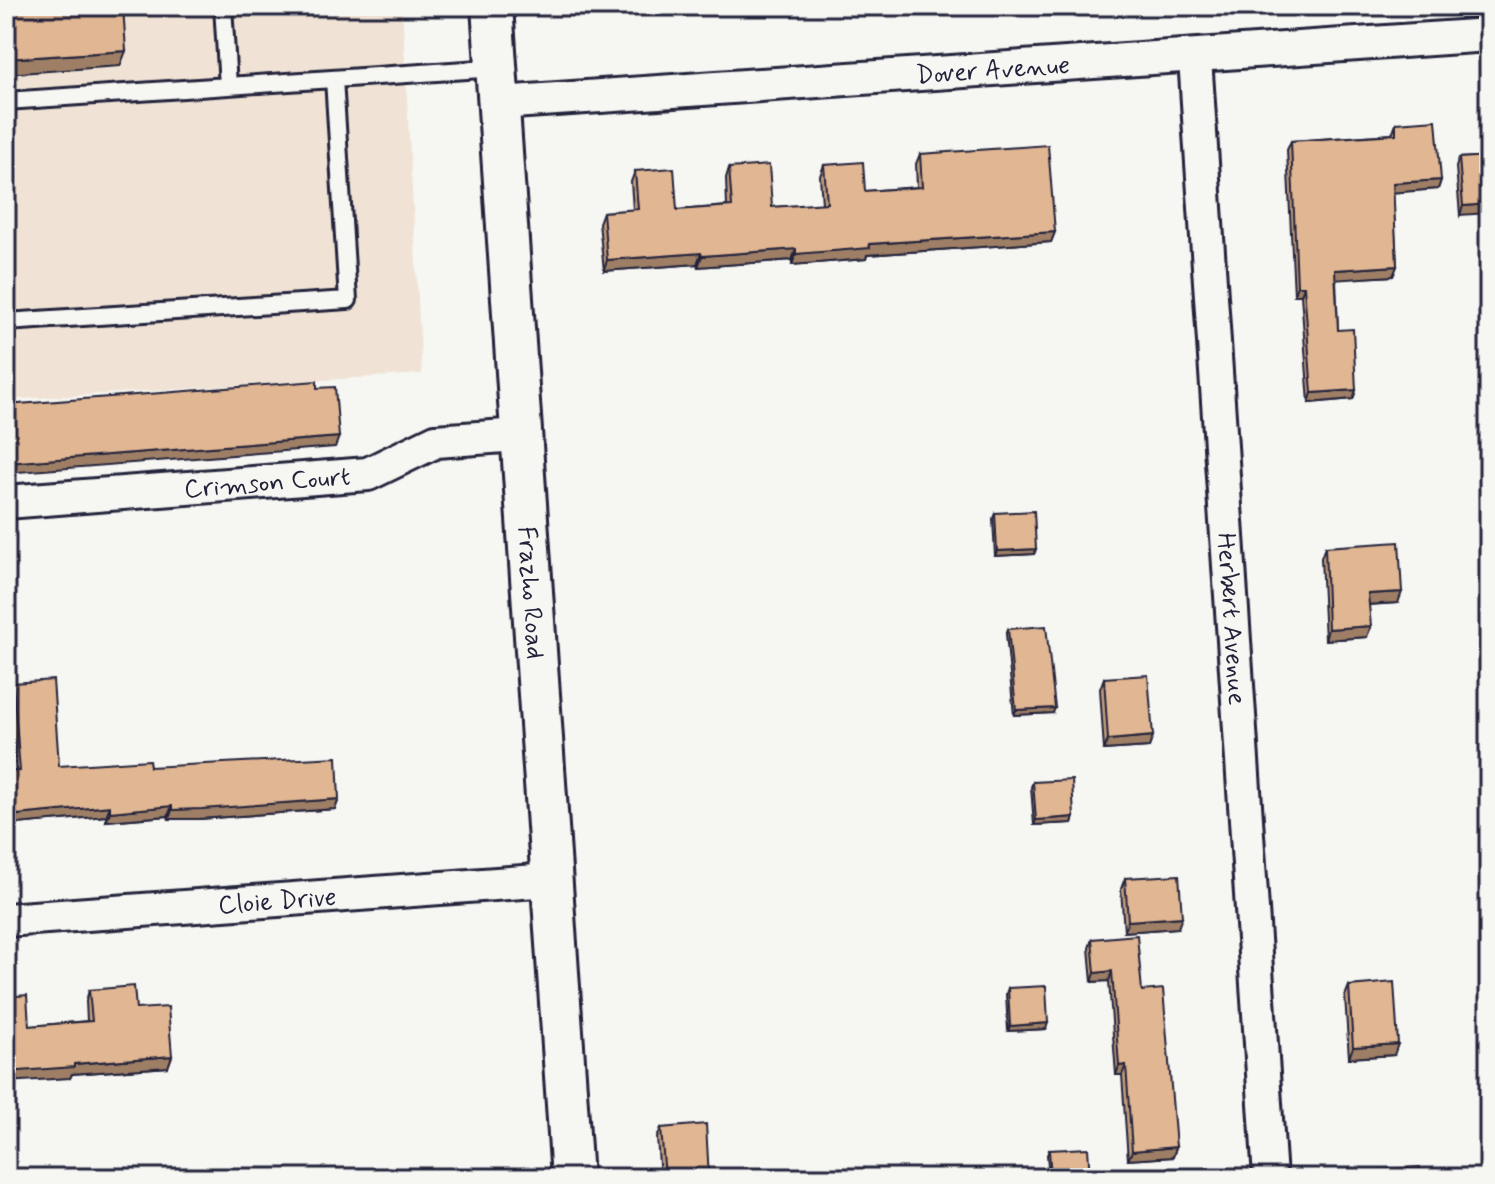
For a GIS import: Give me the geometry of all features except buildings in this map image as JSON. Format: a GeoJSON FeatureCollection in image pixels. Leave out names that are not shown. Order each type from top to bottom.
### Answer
{"type":"FeatureCollection","features":[{"type":"Feature","properties":{"kind":"street","name":"Frazho Road"},"geometry":{"type":"LineString","coordinates":[[492,6],[572,1178]]}},
{"type":"Feature","properties":{"kind":"street","name":"Dover Avenue"},"geometry":{"type":"LineString","coordinates":[[497,86],[1195,58],[1489,35]]}},
{"type":"Feature","properties":{"kind":"street","name":"Herbert Avenue"},"geometry":{"type":"LineString","coordinates":[[1195,58],[1270,1178]]}},
{"type":"Feature","properties":{"kind":"street","name":"Crimson Court"},"geometry":{"type":"LineString","coordinates":[[6,502],[368,474],[436,441],[520,435]]}},
{"type":"Feature","properties":{"kind":"street","name":"Cloie Drive"},"geometry":{"type":"LineString","coordinates":[[6,920],[550,880]]}},
{"type":"Feature","properties":{"kind":"lane"},"geometry":{"type":"LineString","coordinates":[[223,6],[228,86]]}},
{"type":"Feature","properties":{"kind":"lane"},"geometry":{"type":"LineString","coordinates":[[6,322],[348,300],[334,79]]}},
{"type":"Feature","properties":{"kind":"lane"},"geometry":{"type":"LineString","coordinates":[[6,101],[334,79],[497,86]]}},
{"type":"Feature","properties":{"kind":"shaded area"},"geometry":{"type":"Polygon","coordinates":[[[6,6],[402,6],[422,374],[6,400],[6,6]]]}}]}
